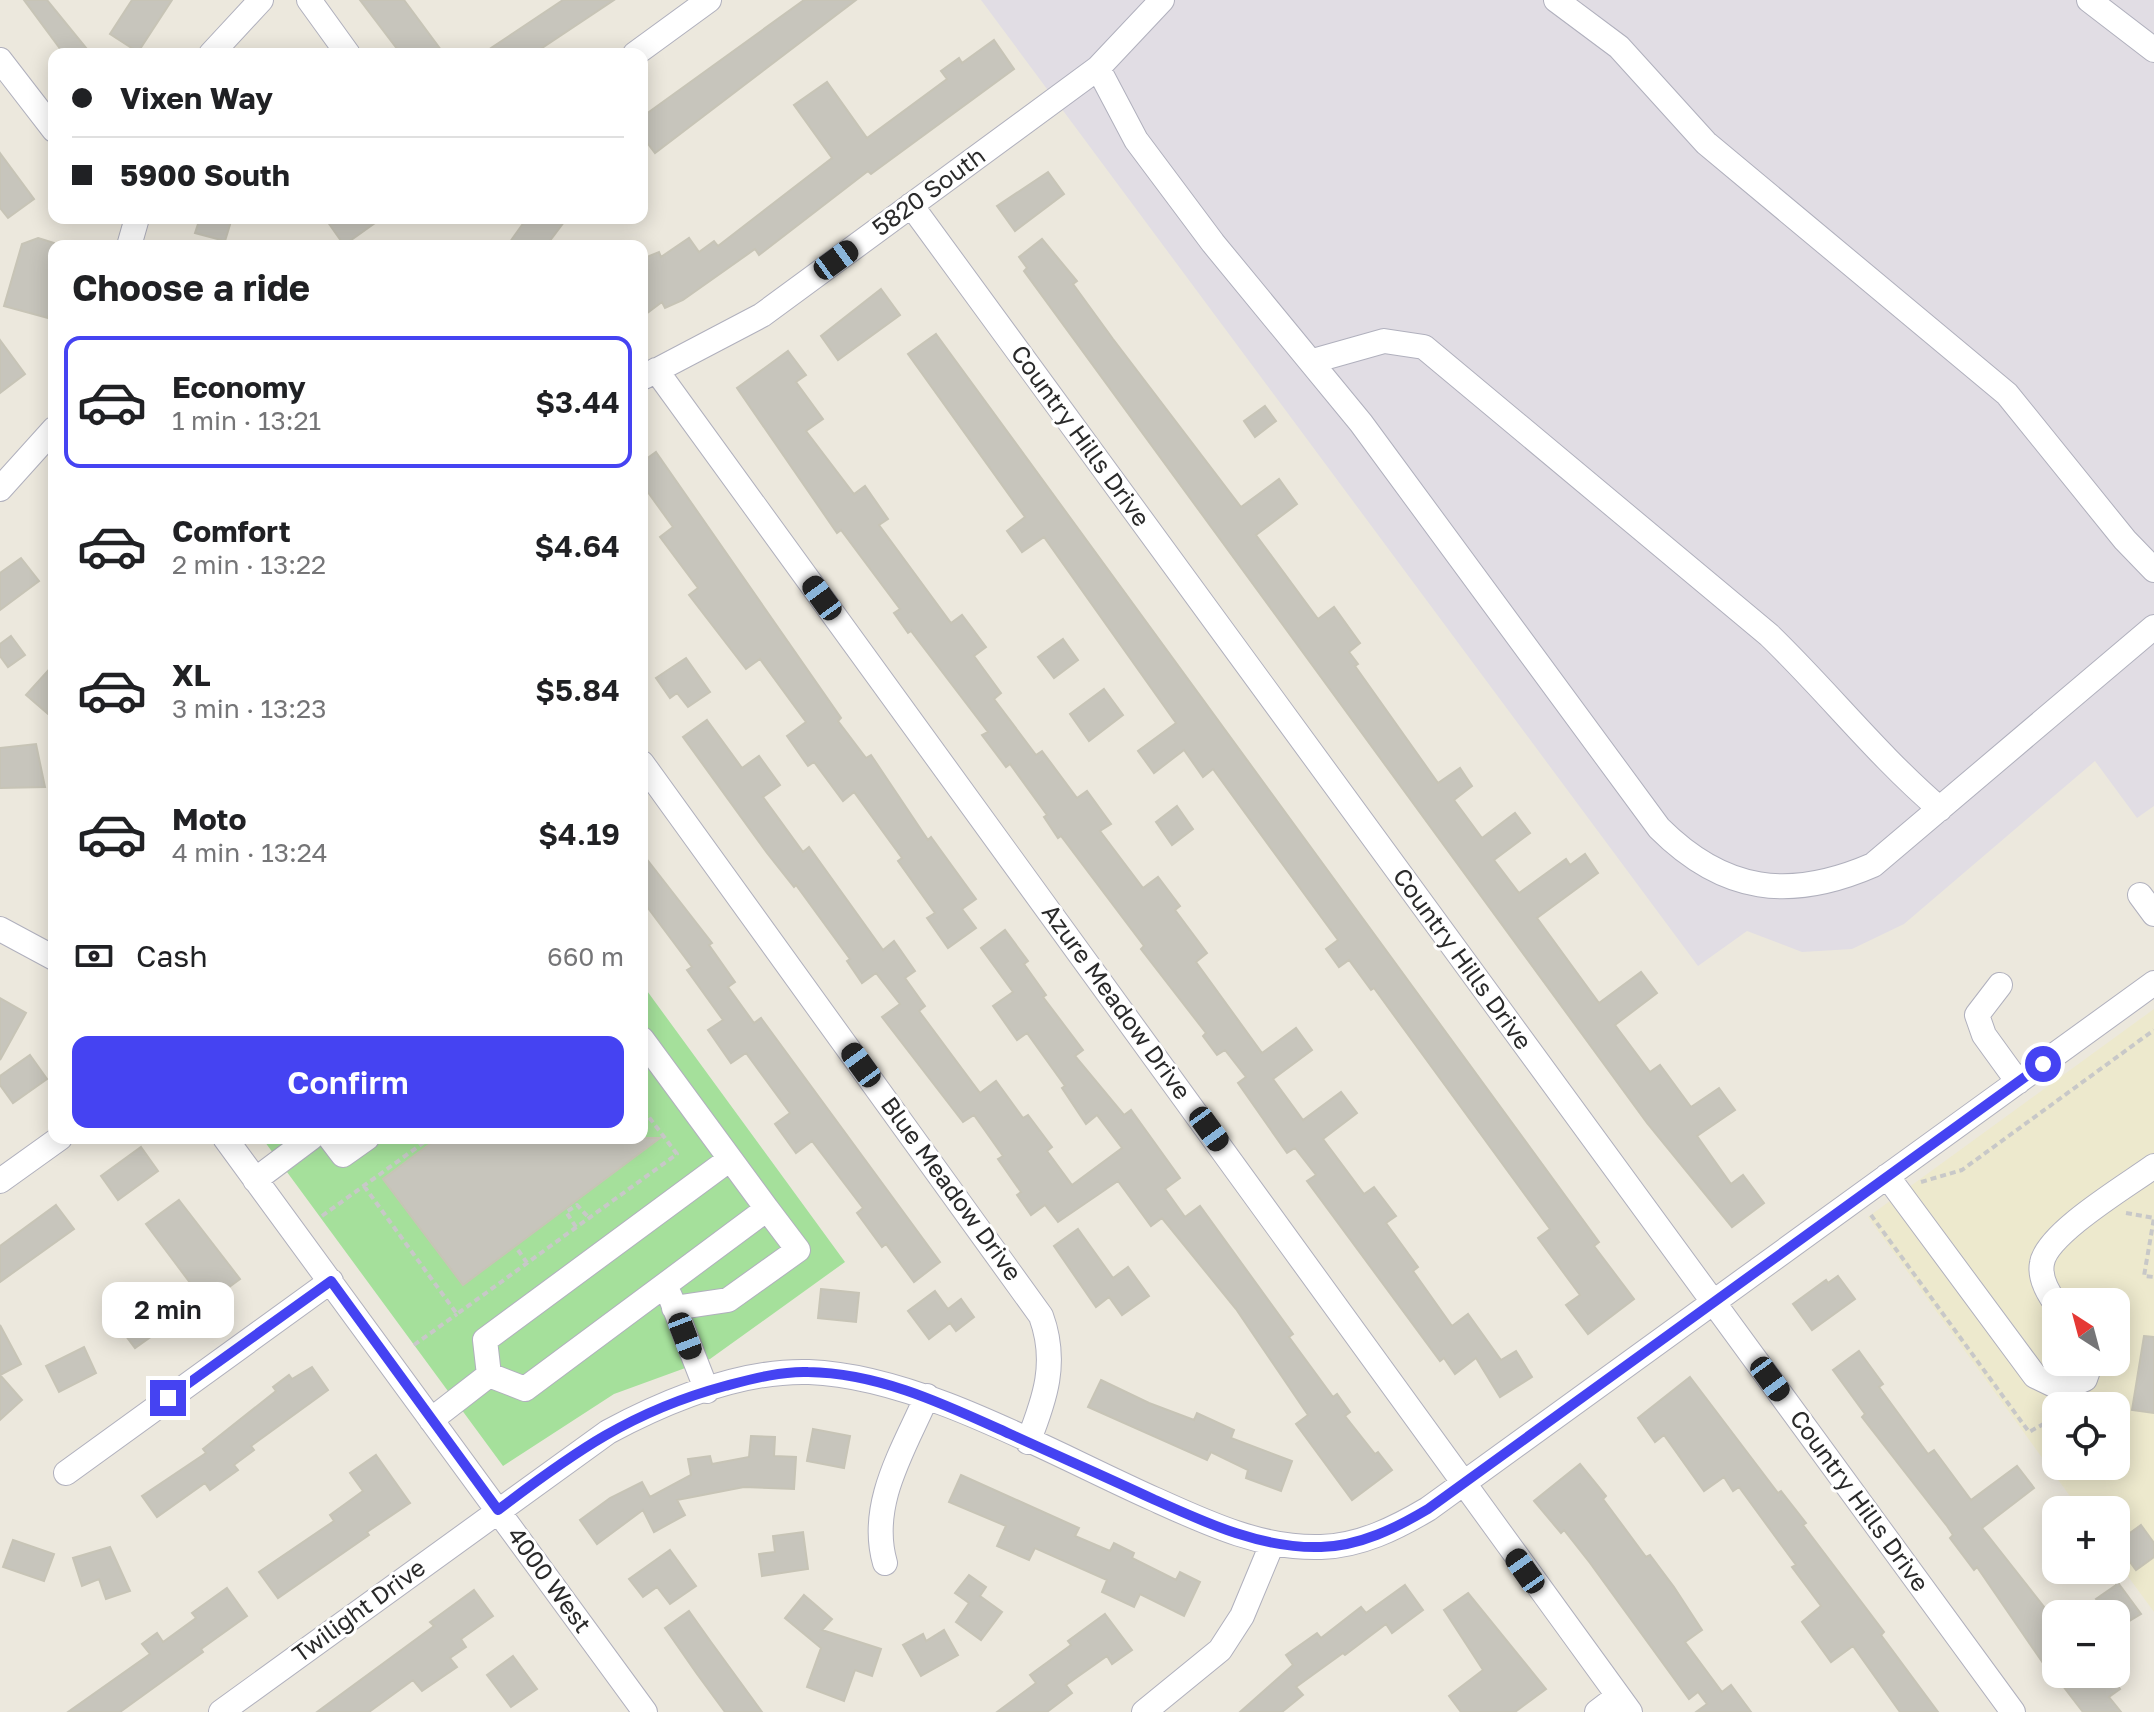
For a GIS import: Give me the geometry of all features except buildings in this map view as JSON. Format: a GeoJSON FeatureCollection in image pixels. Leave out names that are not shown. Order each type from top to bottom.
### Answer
{"type":"FeatureCollection","features":[{"type":"Feature","properties":{"kind":"street"},"geometry":{"type":"LineString","coordinates":[[217,48],[261,0]]}},
{"type":"Feature","properties":{"kind":"street"},"geometry":{"type":"LineString","coordinates":[[309,0],[344,48]]}},
{"type":"Feature","properties":{"kind":"street"},"geometry":{"type":"LineString","coordinates":[[643,48],[709,0]]}},
{"type":"Feature","properties":{"kind":"street","name":"5820 South"},"geometry":{"type":"LineString","coordinates":[[649,374],[762,315],[1098,68],[1162,0]]}},
{"type":"Feature","properties":{"kind":"street"},"geometry":{"type":"LineString","coordinates":[[1556,0],[1619,47],[1706,143],[2007,394],[2074,480],[2154,570]]}},
{"type":"Feature","properties":{"kind":"street"},"geometry":{"type":"LineString","coordinates":[[2089,0],[2154,50]]}},
{"type":"Feature","properties":{"kind":"street"},"geometry":{"type":"LineString","coordinates":[[0,60],[48,122]]}},
{"type":"Feature","properties":{"kind":"street"},"geometry":{"type":"LineString","coordinates":[[1098,68],[1136,140],[1213,243],[1313,361],[1640,804],[1682,851],[1708,868],[1752,885],[1803,887],[1840,879],[1873,865],[2154,627]]}},
{"type":"Feature","properties":{"kind":"street","name":"Country Hills Drive"},"geometry":{"type":"LineString","coordinates":[[911,205],[2013,1712]]}},
{"type":"Feature","properties":{"kind":"street"},"geometry":{"type":"LineString","coordinates":[[1313,361],[1384,341],[1424,347],[1769,635],[1820,685],[1888,763],[1940,809]]}},
{"type":"Feature","properties":{"kind":"street","name":"Azure Meadow Drive"},"geometry":{"type":"LineString","coordinates":[[649,374],[1624,1704]]}},
{"type":"Feature","properties":{"kind":"street"},"geometry":{"type":"LineString","coordinates":[[0,489],[48,436]]}},
{"type":"Feature","properties":{"kind":"street","name":"Blue Meadow Drive"},"geometry":{"type":"LineString","coordinates":[[648,771],[1041,1316],[1051,1353],[1049,1379],[1028,1442]]}},
{"type":"Feature","properties":{"kind":"street"},"geometry":{"type":"LineString","coordinates":[[0,929],[48,955]]}},
{"type":"Feature","properties":{"kind":"street","name":"Twilight Drive"},"geometry":{"type":"LineString","coordinates":[[221,1712],[608,1432],[647,1411],[755,1378],[808,1372],[859,1378],[927,1396],[1191,1516],[1272,1544],[1323,1547],[1366,1539],[1398,1527],[1464,1483],[1714,1302],[1893,1184],[2018,1082],[2154,983]]}},
{"type":"Feature","properties":{"kind":"street"},"geometry":{"type":"LineString","coordinates":[[2000,985],[1977,1015],[1984,1035],[2018,1082]]}},
{"type":"Feature","properties":{"kind":"street"},"geometry":{"type":"LineString","coordinates":[[648,1047],[798,1250],[728,1300],[670,1296]]}},
{"type":"Feature","properties":{"kind":"street"},"geometry":{"type":"LineString","coordinates":[[0,1181],[52,1144]]}},
{"type":"Feature","properties":{"kind":"street","name":"4000 West"},"geometry":{"type":"LineString","coordinates":[[229,1144],[645,1712]]}},
{"type":"Feature","properties":{"kind":"street"},"geometry":{"type":"LineString","coordinates":[[255,1180],[303,1144]]}},
{"type":"Feature","properties":{"kind":"street"},"geometry":{"type":"LineString","coordinates":[[335,1144],[343,1155],[359,1144]]}},
{"type":"Feature","properties":{"kind":"street"},"geometry":{"type":"LineString","coordinates":[[489,1375],[485,1340],[730,1159]]}},
{"type":"Feature","properties":{"kind":"street"},"geometry":{"type":"LineString","coordinates":[[2045,1288],[2041,1264],[2051,1242],[2154,1166]]}},
{"type":"Feature","properties":{"kind":"street"},"geometry":{"type":"LineString","coordinates":[[1893,1184],[2035,1376],[2062,1389],[2086,1376]]}},
{"type":"Feature","properties":{"kind":"street"},"geometry":{"type":"LineString","coordinates":[[489,1375],[525,1389],[670,1296],[767,1209]]}},
{"type":"Feature","properties":{"kind":"street"},"geometry":{"type":"LineString","coordinates":[[66,1473],[331,1281]]}},
{"type":"Feature","properties":{"kind":"street"},"geometry":{"type":"LineString","coordinates":[[670,1296],[707,1391]]}},
{"type":"Feature","properties":{"kind":"street"},"geometry":{"type":"LineString","coordinates":[[431,1420],[489,1375]]}},
{"type":"Feature","properties":{"kind":"street"},"geometry":{"type":"LineString","coordinates":[[885,1563],[878,1527],[882,1501],[927,1396]]}},
{"type":"Feature","properties":{"kind":"street"},"geometry":{"type":"LineString","coordinates":[[1144,1712],[1220,1650],[1242,1616],[1272,1544]]}},
{"type":"Feature","properties":{"kind":"street"},"geometry":{"type":"LineString","coordinates":[[1597,1712],[1624,1704]]}},
{"type":"Feature","properties":{"kind":"path"},"geometry":{"type":"LineString","coordinates":[[2042,1425],[2029,1432],[1868,1212],[1893,1184],[1962,1170],[2154,1030]]}},
{"type":"Feature","properties":{"kind":"path"},"geometry":{"type":"LineString","coordinates":[[414,1345],[677,1154],[648,1116]]}},
{"type":"Feature","properties":{"kind":"path"},"geometry":{"type":"LineString","coordinates":[[322,1216],[422,1144]]}},
{"type":"Feature","properties":{"kind":"path"},"geometry":{"type":"LineString","coordinates":[[364,1186],[457,1314]]}},
{"type":"Feature","properties":{"kind":"path"},"geometry":{"type":"LineString","coordinates":[[576,1227],[566,1212],[577,1205],[589,1218]]}},
{"type":"Feature","properties":{"kind":"path"},"geometry":{"type":"LineString","coordinates":[[2114,1222],[2135,1206]]}},
{"type":"Feature","properties":{"kind":"path"},"geometry":{"type":"LineString","coordinates":[[2126,1213],[2154,1218],[2144,1276],[2154,1277]]}},
{"type":"Feature","properties":{"kind":"path"},"geometry":{"type":"LineString","coordinates":[[518,1250],[527,1263]]}},
{"type":"Feature","properties":{"kind":"shaded area"},"geometry":{"type":"Polygon","coordinates":[[[981,0],[2154,0],[2154,806],[2137,818],[2095,761],[1904,924],[1852,949],[1802,952],[1747,931],[1698,966],[981,0]]]}},
{"type":"Feature","properties":{"kind":"shaded area"},"geometry":{"type":"Polygon","coordinates":[[[2154,1009],[2154,1612],[2130,1579],[2130,1496],[2070,1496],[2058,1480],[2130,1480],[2130,1392],[2042,1392],[2042,1457],[1868,1217],[2154,1009]]]}},
{"type":"Feature","properties":{"kind":"green space"},"geometry":{"type":"Polygon","coordinates":[[[648,992],[845,1262],[710,1359],[614,1394],[503,1466],[266,1144],[648,1144],[648,992]]]}},
{"type":"Feature","properties":{"kind":"route"},"geometry":{"type":"LineString","coordinates":[[168,1398],[331,1281],[498,1510],[569,1456],[647,1411],[755,1378],[808,1372],[859,1378],[927,1396],[1191,1516],[1272,1544],[1323,1547],[1366,1539],[1398,1527],[1428,1509],[2043,1064]]}}]}
